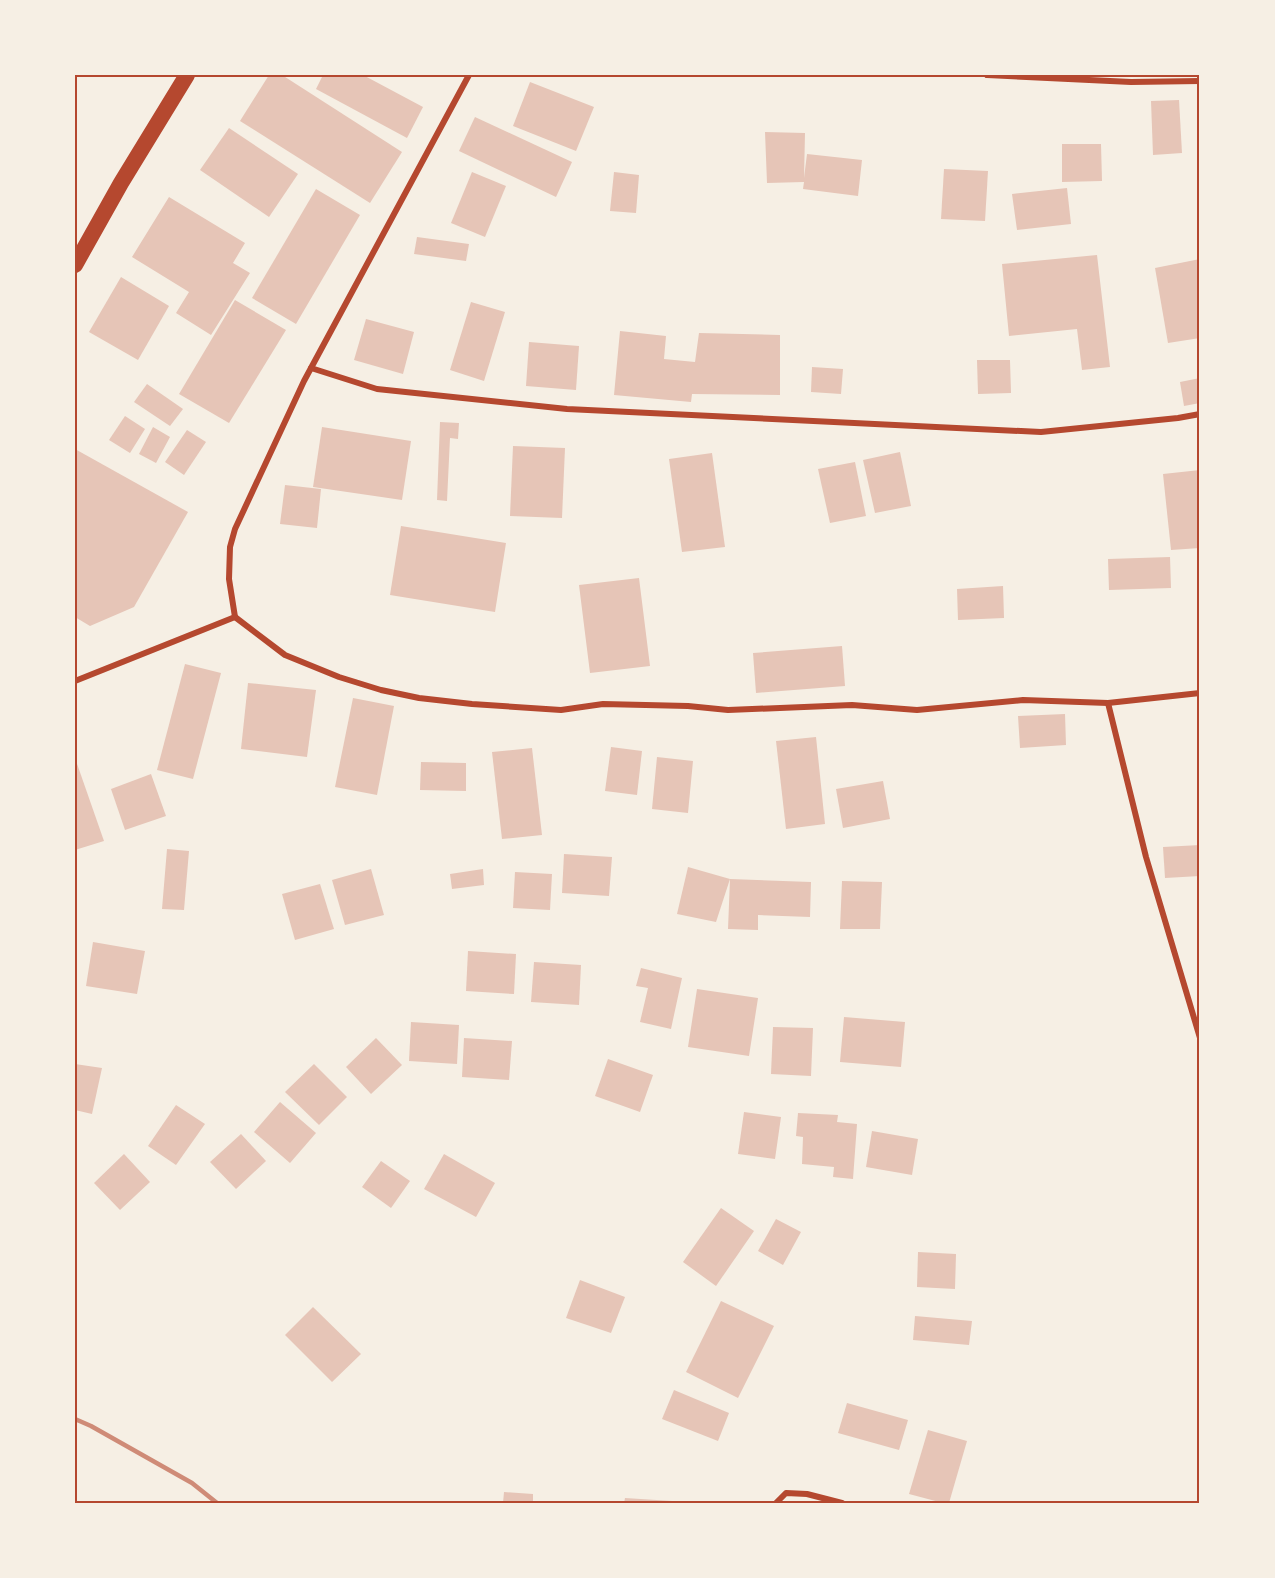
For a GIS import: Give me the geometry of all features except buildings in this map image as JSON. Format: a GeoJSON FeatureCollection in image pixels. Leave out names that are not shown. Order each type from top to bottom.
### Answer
{"type":"FeatureCollection","features":[{"type":"Feature","properties":{"kind":"highway"},"geometry":{"type":"LineString","coordinates":[[75,265],[121,183],[187,75]]}},
{"type":"Feature","properties":{"kind":"street"},"geometry":{"type":"LineString","coordinates":[[469,75],[304,381],[235,529],[230,547],[229,579],[235,617],[285,655],[339,676],[381,690],[419,698],[472,704],[561,710],[603,704],[688,706],[728,710],[852,705],[917,710],[1023,700],[1108,703],[1200,693]]}},
{"type":"Feature","properties":{"kind":"street"},"geometry":{"type":"LineString","coordinates":[[987,75],[1131,82],[1200,81]]}},
{"type":"Feature","properties":{"kind":"street"},"geometry":{"type":"LineString","coordinates":[[311,368],[377,389],[567,409],[1041,432],[1200,414]]}},
{"type":"Feature","properties":{"kind":"street"},"geometry":{"type":"LineString","coordinates":[[75,681],[235,617]]}},
{"type":"Feature","properties":{"kind":"street"},"geometry":{"type":"LineString","coordinates":[[1108,703],[1146,857],[1200,1038]]}},
{"type":"Feature","properties":{"kind":"street"},"geometry":{"type":"LineString","coordinates":[[776,1503],[786,1493],[807,1494],[842,1503]]}},
{"type":"Feature","properties":{"kind":"railway"},"geometry":{"type":"LineString","coordinates":[[75,1419],[192,1483],[217,1503]]}}]}
